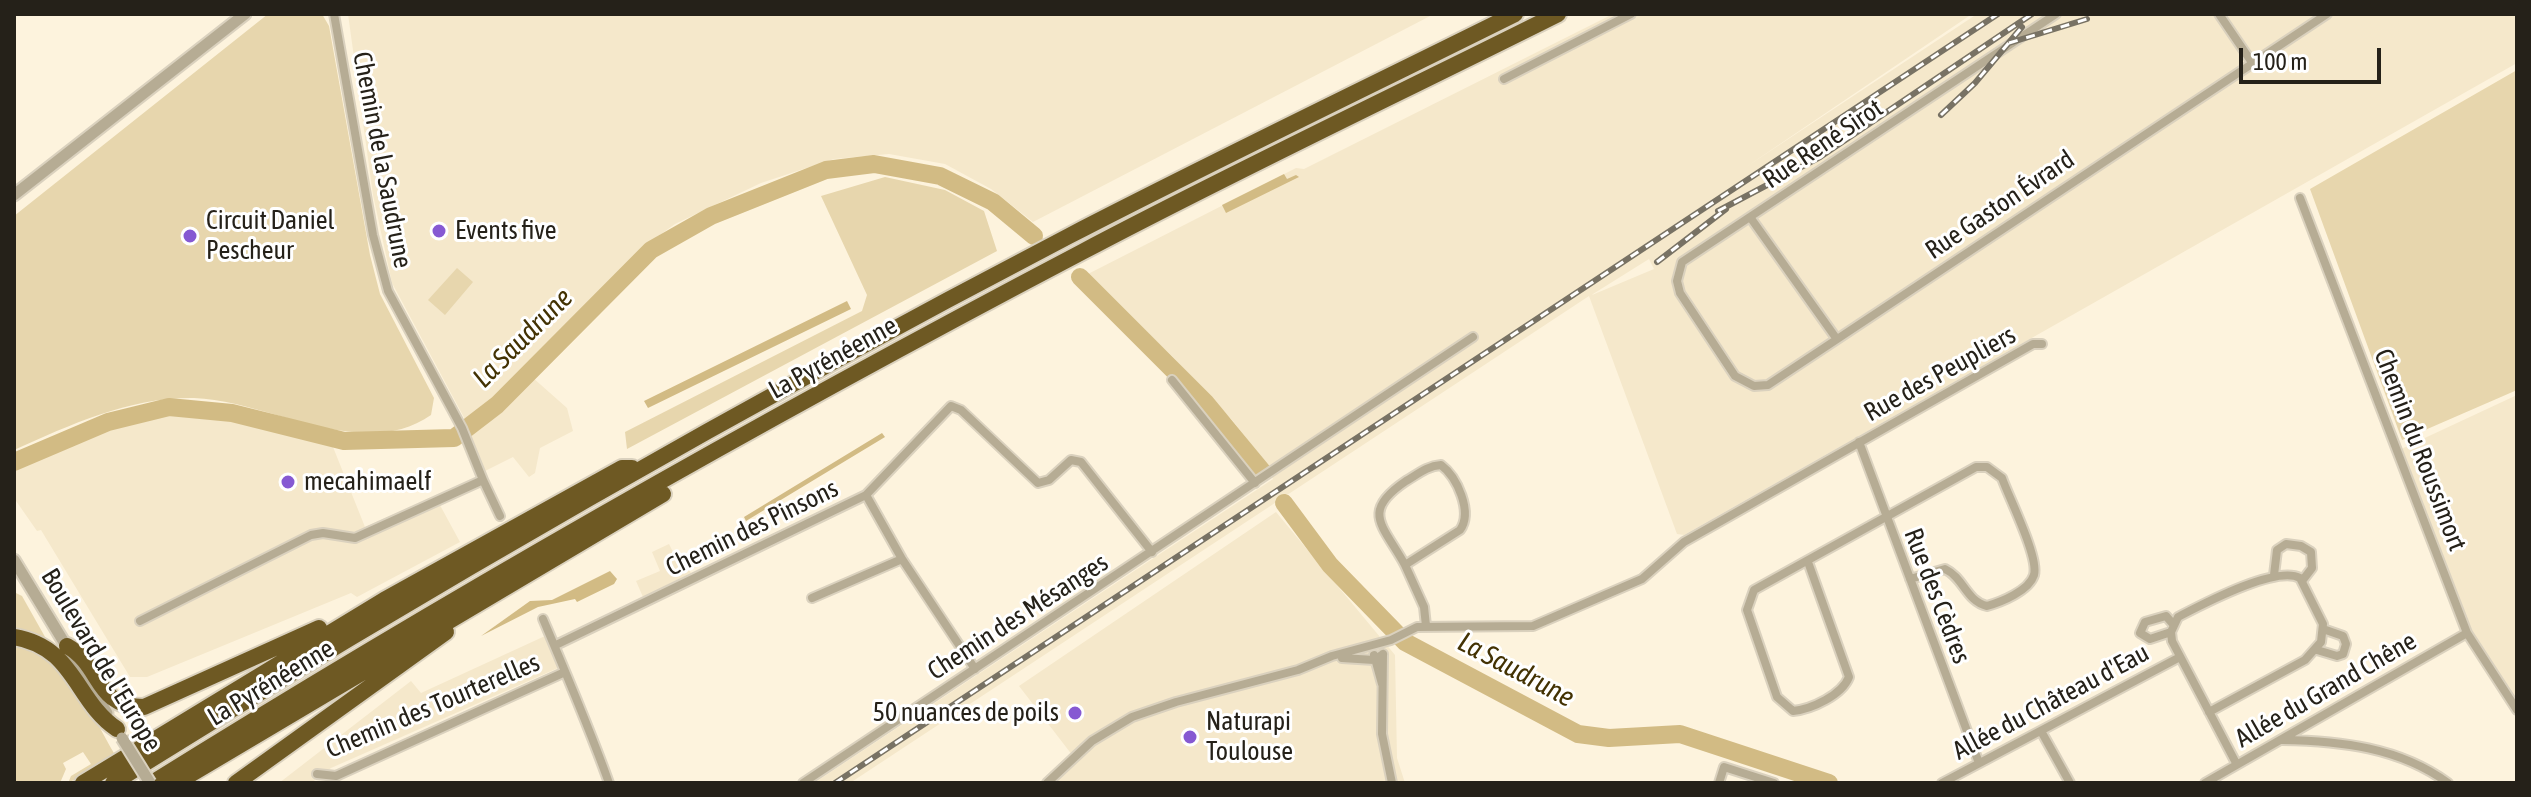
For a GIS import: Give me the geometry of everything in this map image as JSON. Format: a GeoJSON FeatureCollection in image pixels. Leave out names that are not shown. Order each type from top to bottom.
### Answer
{"type":"FeatureCollection","features":[{"type":"Feature","properties":{"kind":"highway","name":"La Pyrénéenne"},"geometry":{"type":"LineString","coordinates":[[113,783],[300,667],[645,467],[1070,235],[1515,14]]}},
{"type":"Feature","properties":{"kind":"highway","name":"La Pyrénéenne"},"geometry":{"type":"LineString","coordinates":[[151,783],[525,559],[784,413],[1087,249],[1558,14]]}},
{"type":"Feature","properties":{"kind":"highway"},"geometry":{"type":"LineString","coordinates":[[176,783],[519,577],[779,426],[784,413]]}},
{"type":"Feature","properties":{"kind":"highway"},"geometry":{"type":"LineString","coordinates":[[83,783],[384,600],[622,468],[645,467]]}},
{"type":"Feature","properties":{"kind":"highway"},"geometry":{"type":"LineString","coordinates":[[236,783],[413,654],[510,590],[519,577]]}},
{"type":"Feature","properties":{"kind":"highway"},"geometry":{"type":"LineString","coordinates":[[67,646],[80,653],[110,699],[120,705],[144,707],[290,643],[369,602],[384,600]]}},
{"type":"Feature","properties":{"kind":"highway"},"geometry":{"type":"LineString","coordinates":[[14,637],[51,652],[67,665],[101,719],[119,734]]}},
{"type":"Feature","properties":{"kind":"street"},"geometry":{"type":"LineString","coordinates":[[14,195],[245,14]]}},
{"type":"Feature","properties":{"kind":"street","name":"Chemin de la Saudrune"},"geometry":{"type":"LineString","coordinates":[[334,14],[378,259],[402,322],[462,428],[500,516]]}},
{"type":"Feature","properties":{"kind":"street"},"geometry":{"type":"LineString","coordinates":[[1504,79],[1631,14]]}},
{"type":"Feature","properties":{"kind":"street","name":"Rue René Sirot"},"geometry":{"type":"LineString","coordinates":[[1707,335],[1680,293],[1679,270],[1688,255],[2056,14]]}},
{"type":"Feature","properties":{"kind":"street"},"geometry":{"type":"LineString","coordinates":[[2219,14],[2253,64]]}},
{"type":"Feature","properties":{"kind":"street","name":"Rue Gaston Évrard"},"geometry":{"type":"LineString","coordinates":[[1707,335],[1735,376],[1754,386],[1768,385],[2327,14]]}},
{"type":"Feature","properties":{"kind":"street","name":"Chemin du Roussimort"},"geometry":{"type":"LineString","coordinates":[[2300,198],[2467,633],[2517,710]]}},
{"type":"Feature","properties":{"kind":"street"},"geometry":{"type":"LineString","coordinates":[[1750,217],[1836,338]]}},
{"type":"Feature","properties":{"kind":"street","name":"Chemin des Mésanges"},"geometry":{"type":"LineString","coordinates":[[803,783],[1473,337]]}},
{"type":"Feature","properties":{"kind":"street","name":"Rue des Peupliers"},"geometry":{"type":"LineString","coordinates":[[1318,663],[1426,626],[1487,629],[1533,626],[1642,579],[1680,544],[2033,344],[2042,344]]}},
{"type":"Feature","properties":{"kind":"street"},"geometry":{"type":"LineString","coordinates":[[1172,380],[1255,483]]}},
{"type":"Feature","properties":{"kind":"street"},"geometry":{"type":"LineString","coordinates":[[866,495],[951,406],[961,410],[1038,483],[1049,480],[1071,460],[1081,462],[1152,552]]}},
{"type":"Feature","properties":{"kind":"street","name":"Rue des Cèdres"},"geometry":{"type":"LineString","coordinates":[[1859,442],[1979,763]]}},
{"type":"Feature","properties":{"kind":"street"},"geometry":{"type":"LineString","coordinates":[[1405,565],[1460,530],[1465,522],[1465,511],[1451,473],[1441,465],[1430,466],[1383,496],[1378,515],[1424,607],[1426,626]]}},
{"type":"Feature","properties":{"kind":"street"},"geometry":{"type":"LineString","coordinates":[[1808,562],[1849,677],[1839,691],[1804,710],[1793,711],[1777,697],[1747,603],[1754,590],[1976,467],[1987,467],[2002,478],[2035,564],[2032,580],[2026,587],[1987,606],[1973,601],[1957,576],[1945,569],[1910,579]]}},
{"type":"Feature","properties":{"kind":"street"},"geometry":{"type":"LineString","coordinates":[[140,621],[311,535],[323,533],[344,539],[367,534],[483,480]]}},
{"type":"Feature","properties":{"kind":"street","name":"Chemin des Pinsons"},"geometry":{"type":"LineString","coordinates":[[558,644],[866,495],[902,559],[975,669]]}},
{"type":"Feature","properties":{"kind":"street"},"geometry":{"type":"LineString","coordinates":[[2274,575],[2277,550],[2286,544],[2301,546],[2311,552],[2313,562],[2302,581]]}},
{"type":"Feature","properties":{"kind":"street"},"geometry":{"type":"LineString","coordinates":[[812,598],[902,559]]}},
{"type":"Feature","properties":{"kind":"street","name":"Boulevard de l'Europe"},"geometry":{"type":"LineString","coordinates":[[14,560],[151,783]]}},
{"type":"Feature","properties":{"kind":"street"},"geometry":{"type":"LineString","coordinates":[[2209,712],[2305,660],[2317,650],[2323,629],[2321,615],[2302,581],[2292,574],[2274,575],[2252,586],[2225,592],[2178,617],[2172,628],[2180,657],[2209,712],[2236,763]]}},
{"type":"Feature","properties":{"kind":"street"},"geometry":{"type":"LineString","coordinates":[[543,619],[558,644],[565,672],[609,783]]}},
{"type":"Feature","properties":{"kind":"street"},"geometry":{"type":"LineString","coordinates":[[2317,650],[2337,656],[2343,654],[2346,644],[2343,636],[2323,629]]}},
{"type":"Feature","properties":{"kind":"street","name":"Allée du Grand Chêne"},"geometry":{"type":"LineString","coordinates":[[2205,783],[2467,633]]}},
{"type":"Feature","properties":{"kind":"street"},"geometry":{"type":"LineString","coordinates":[[1053,781],[1092,741],[1132,717],[1318,663],[1356,656],[1374,660],[1383,654],[1391,640]]}},
{"type":"Feature","properties":{"kind":"street"},"geometry":{"type":"LineString","coordinates":[[1374,646],[1374,660],[1382,684]]}},
{"type":"Feature","properties":{"kind":"street"},"geometry":{"type":"LineString","coordinates":[[1383,654],[1382,734],[1392,783]]}},
{"type":"Feature","properties":{"kind":"street","name":"Allée du Château d'Eau"},"geometry":{"type":"LineString","coordinates":[[1942,783],[2180,657]]}},
{"type":"Feature","properties":{"kind":"street","name":"Chemin des Tourterelles"},"geometry":{"type":"LineString","coordinates":[[317,774],[336,776],[565,672]]}},
{"type":"Feature","properties":{"kind":"street"},"geometry":{"type":"LineString","coordinates":[[2041,731],[2070,783]]}},
{"type":"Feature","properties":{"kind":"street"},"geometry":{"type":"LineString","coordinates":[[2280,740],[2333,742],[2383,751],[2413,762],[2448,783]]}},
{"type":"Feature","properties":{"kind":"street"},"geometry":{"type":"LineString","coordinates":[[1719,783],[1724,767],[1774,783]]}},
{"type":"Feature","properties":{"kind":"shaded area","name":"Circuit Daniel Pescheur"},"geometry":{"type":"Polygon","coordinates":[[[268,14],[322,14],[329,26],[370,255],[380,294],[434,398],[431,415],[404,428],[376,433],[314,425],[222,401],[170,399],[102,414],[14,450],[14,216],[268,14]]]}},
{"type":"Feature","properties":{"kind":"shaded area"},"geometry":{"type":"Polygon","coordinates":[[[348,14],[1434,14],[1033,222],[991,189],[945,164],[889,154],[834,159],[761,183],[675,224],[646,245],[468,425],[392,283],[373,195],[348,14]]]}},
{"type":"Feature","properties":{"kind":"shaded area"},"geometry":{"type":"Polygon","coordinates":[[[1613,14],[1972,14],[1746,167],[1977,14],[2517,14],[2517,63],[1684,535],[1677,534],[1589,296],[850,783],[814,783],[1273,479],[1260,455],[1232,420],[1172,356],[1086,275],[1296,168],[1304,169],[1613,14]],[[1649,259],[1592,295],[1654,269],[1649,259]]]}},
{"type":"Feature","properties":{"kind":"shaded area"},"geometry":{"type":"Polygon","coordinates":[[[2517,70],[2517,390],[2402,440],[2310,189],[2517,70]]]}},
{"type":"Feature","properties":{"kind":"shaded area"},"geometry":{"type":"Polygon","coordinates":[[[1284,174],[1287,179],[1296,175],[1299,177],[1226,213],[1222,205],[1284,174]]]}},
{"type":"Feature","properties":{"kind":"shaded area"},"geometry":{"type":"Polygon","coordinates":[[[885,177],[945,190],[984,211],[997,251],[627,449],[625,432],[862,311],[867,295],[821,196],[885,177]]]}},
{"type":"Feature","properties":{"kind":"shaded area"},"geometry":{"type":"Polygon","coordinates":[[[457,268],[473,282],[445,315],[428,300],[457,268]]]}},
{"type":"Feature","properties":{"kind":"shaded area"},"geometry":{"type":"Polygon","coordinates":[[[847,301],[851,309],[648,408],[644,401],[847,301]]]}},
{"type":"Feature","properties":{"kind":"shaded area"},"geometry":{"type":"Polygon","coordinates":[[[532,377],[567,408],[573,431],[540,448],[535,473],[529,477],[513,457],[485,471],[470,434],[532,377]]]}},
{"type":"Feature","properties":{"kind":"shaded area"},"geometry":{"type":"Polygon","coordinates":[[[2517,395],[2517,699],[2512,701],[2467,633],[2399,450],[2517,395]]]}},
{"type":"Feature","properties":{"kind":"shaded area"},"geometry":{"type":"Polygon","coordinates":[[[175,412],[221,415],[333,447],[365,527],[435,496],[460,542],[357,597],[351,593],[147,677],[130,677],[41,530],[37,531],[14,498],[14,467],[75,439],[142,416],[175,412]]]}},
{"type":"Feature","properties":{"kind":"shaded area"},"geometry":{"type":"Polygon","coordinates":[[[882,433],[885,437],[746,521],[744,517],[882,433]]]}},
{"type":"Feature","properties":{"kind":"shaded area"},"geometry":{"type":"Polygon","coordinates":[[[1276,512],[1395,655],[1397,758],[1405,783],[1053,783],[1076,760],[1019,686],[1276,512]]]}},
{"type":"Feature","properties":{"kind":"shaded area"},"geometry":{"type":"Polygon","coordinates":[[[669,544],[678,562],[684,561],[691,573],[643,597],[636,581],[660,571],[652,552],[669,544]]]}},
{"type":"Feature","properties":{"kind":"shaded area"},"geometry":{"type":"Polygon","coordinates":[[[610,571],[617,579],[614,584],[577,602],[575,599],[538,607],[481,636],[530,601],[552,600],[610,571]]]}},
{"type":"Feature","properties":{"kind":"shaded area"},"geometry":{"type":"Polygon","coordinates":[[[14,592],[22,596],[49,644],[14,631],[14,592]]]}},
{"type":"Feature","properties":{"kind":"shaded area"},"geometry":{"type":"Polygon","coordinates":[[[545,636],[558,668],[331,768],[311,783],[279,783],[411,681],[421,693],[545,636]]]}},
{"type":"Feature","properties":{"kind":"shaded area"},"geometry":{"type":"Polygon","coordinates":[[[14,643],[53,664],[66,676],[78,690],[117,758],[68,783],[71,776],[91,764],[83,752],[63,763],[66,769],[60,783],[14,783],[14,643]]]}},
{"type":"Feature","properties":{"kind":"waterway","name":"La Saudrune"},"geometry":{"type":"LineString","coordinates":[[14,462],[108,422],[169,407],[232,413],[344,441],[454,438],[497,405],[651,250],[711,216],[826,170],[874,164],[940,176],[993,202],[1034,236]]}},
{"type":"Feature","properties":{"kind":"waterway","name":"La Saudrune"},"geometry":{"type":"LineString","coordinates":[[1080,277],[1205,402],[1262,471]]}},
{"type":"Feature","properties":{"kind":"waterway","name":"La Saudrune"},"geometry":{"type":"LineString","coordinates":[[1284,503],[1330,565],[1405,642],[1578,734],[1609,738],[1680,734],[1829,783]]}},
{"type":"Feature","properties":{"kind":"railway"},"geometry":{"type":"LineString","coordinates":[[835,783],[1998,14]]}},
{"type":"Feature","properties":{"kind":"railway"},"geometry":{"type":"LineString","coordinates":[[1718,211],[1820,157],[2032,14]]}},
{"type":"Feature","properties":{"kind":"railway"},"geometry":{"type":"LineString","coordinates":[[2009,43],[2087,19]]}},
{"type":"Feature","properties":{"kind":"railway"},"geometry":{"type":"LineString","coordinates":[[1941,115],[1975,83],[2022,27]]}},
{"type":"Feature","properties":{"kind":"railway"},"geometry":{"type":"LineString","coordinates":[[1657,262],[1726,209]]}},
{"type":"Feature","properties":{"kind":"place","name":"Events five"},"geometry":{"type":"Point","coordinates":[439,231]}},
{"type":"Feature","properties":{"kind":"place","name":"Circuit Daniel Pescheur"},"geometry":{"type":"Point","coordinates":[190,236]}},
{"type":"Feature","properties":{"kind":"place","name":"mecahimaelf"},"geometry":{"type":"Point","coordinates":[288,482]}},
{"type":"Feature","properties":{"kind":"place","name":"50 nuances de poils"},"geometry":{"type":"Point","coordinates":[1075,713]}},
{"type":"Feature","properties":{"kind":"place","name":"Naturapi Toulouse"},"geometry":{"type":"Point","coordinates":[1190,737]}}]}
